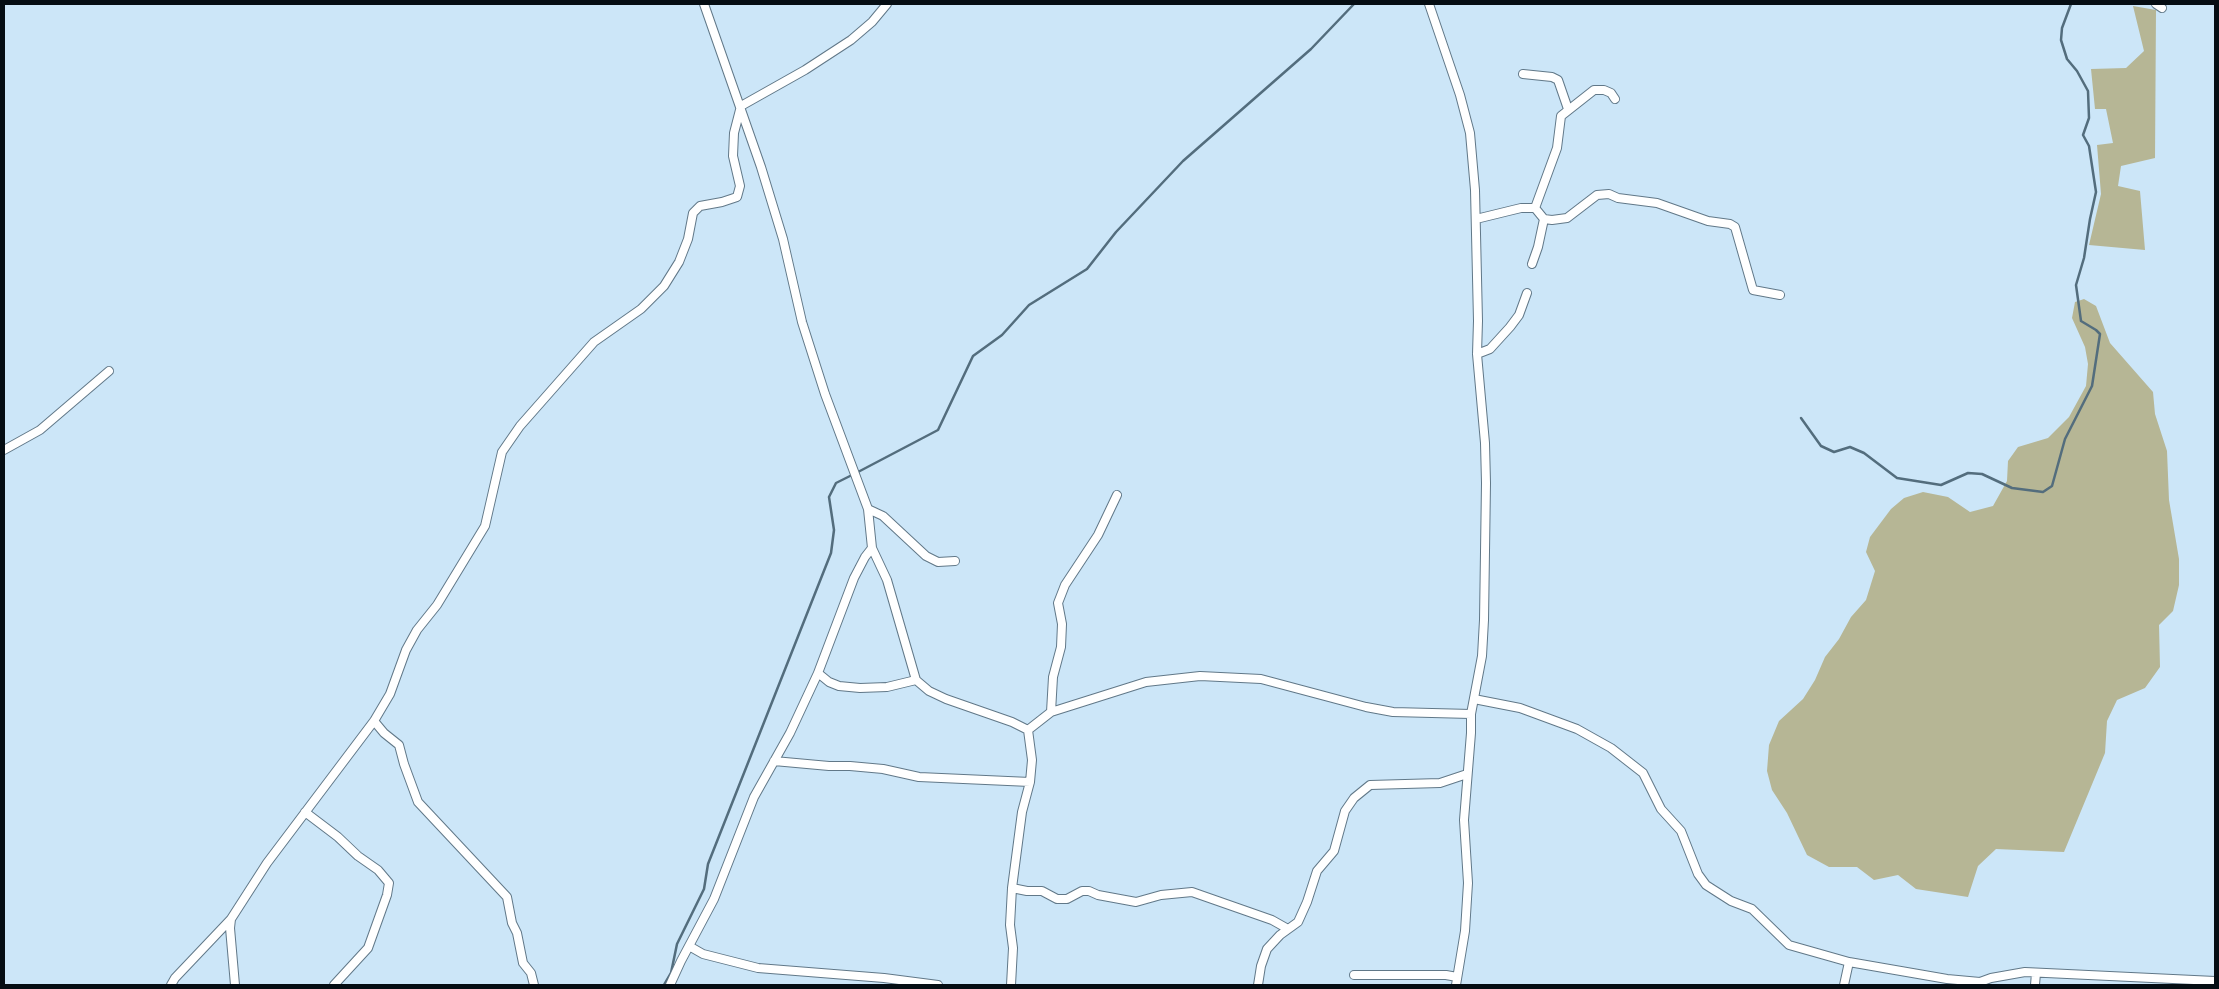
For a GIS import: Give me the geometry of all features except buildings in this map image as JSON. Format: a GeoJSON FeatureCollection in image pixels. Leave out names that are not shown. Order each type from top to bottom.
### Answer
{"type":"FeatureCollection","features":[{"type":"Feature","properties":{"kind":"street"},"geometry":{"type":"LineString","coordinates":[[704,4],[741,106],[783,239],[802,322],[825,394],[868,509],[872,548],[887,580],[916,680],[929,691],[946,699],[1012,722],[1028,730]]}},
{"type":"Feature","properties":{"kind":"street"},"geometry":{"type":"LineString","coordinates":[[171,985],[175,978],[231,920],[267,863],[374,721],[390,694],[406,650],[417,630],[437,605],[485,526],[502,452],[520,426],[594,342],[640,309],[664,286],[680,262],[688,239],[693,212],[700,206],[722,202],[737,196],[740,186],[733,156],[734,133],[741,106],[805,70],[851,40],[872,22],[887,4]]}},
{"type":"Feature","properties":{"kind":"street"},"geometry":{"type":"LineString","coordinates":[[1354,976],[1446,975],[1457,981],[1468,883],[1464,820],[1471,714],[1482,656],[1486,483],[1477,354],[1478,321],[1474,169],[1470,133],[1460,94],[1428,4]]}},
{"type":"Feature","properties":{"kind":"street"},"geometry":{"type":"LineString","coordinates":[[1523,74],[1552,77],[1558,80],[1568,109]]}},
{"type":"Feature","properties":{"kind":"street"},"geometry":{"type":"LineString","coordinates":[[1535,208],[1557,148],[1560,116],[1594,90],[1604,90],[1612,93],[1615,99]]}},
{"type":"Feature","properties":{"kind":"street"},"geometry":{"type":"LineString","coordinates":[[1535,208],[1544,219],[1567,218],[1597,195],[1610,194],[1618,198],[1657,203],[1708,221],[1730,224],[1735,227],[1753,290],[1780,295]]}},
{"type":"Feature","properties":{"kind":"street"},"geometry":{"type":"LineString","coordinates":[[1476,219],[1521,208],[1535,208]]}},
{"type":"Feature","properties":{"kind":"street"},"geometry":{"type":"LineString","coordinates":[[1532,264],[1538,248],[1544,219]]}},
{"type":"Feature","properties":{"kind":"street"},"geometry":{"type":"LineString","coordinates":[[1477,354],[1490,349],[1510,327],[1519,315],[1527,293]]}},
{"type":"Feature","properties":{"kind":"street"},"geometry":{"type":"LineString","coordinates":[[4,450],[40,430],[109,371]]}},
{"type":"Feature","properties":{"kind":"street"},"geometry":{"type":"LineString","coordinates":[[1051,712],[1052,677],[1060,646],[1062,624],[1058,603],[1065,585],[1098,535],[1117,495]]}},
{"type":"Feature","properties":{"kind":"street"},"geometry":{"type":"LineString","coordinates":[[868,509],[882,516],[926,556],[938,562],[955,561]]}},
{"type":"Feature","properties":{"kind":"street"},"geometry":{"type":"LineString","coordinates":[[670,985],[714,899],[754,797],[790,733],[818,674],[850,586],[865,557],[872,548]]}},
{"type":"Feature","properties":{"kind":"street"},"geometry":{"type":"LineString","coordinates":[[818,674],[839,686],[860,688],[887,687],[916,680]]}},
{"type":"Feature","properties":{"kind":"street"},"geometry":{"type":"LineString","coordinates":[[1028,730],[1051,712],[1146,682],[1200,676],[1261,679],[1366,707],[1393,712],[1471,714]]}},
{"type":"Feature","properties":{"kind":"street"},"geometry":{"type":"LineString","coordinates":[[1474,699],[1520,708],[1577,729],[1611,748],[1643,773],[1661,809],[1681,831],[1698,874],[1706,885],[1731,901],[1752,909],[1789,945],[1849,962],[1946,982],[1980,982],[2005,975],[2036,973],[2131,982],[2215,980]]}},
{"type":"Feature","properties":{"kind":"street"},"geometry":{"type":"LineString","coordinates":[[374,721],[384,733],[399,745],[418,802],[507,898],[523,963],[531,973],[534,985]]}},
{"type":"Feature","properties":{"kind":"street"},"geometry":{"type":"LineString","coordinates":[[1011,985],[1013,948],[1010,925],[1012,888],[1022,812],[1030,782],[1032,760],[1028,730]]}},
{"type":"Feature","properties":{"kind":"street"},"geometry":{"type":"LineString","coordinates":[[774,762],[883,769],[919,777],[1030,782]]}},
{"type":"Feature","properties":{"kind":"street"},"geometry":{"type":"LineString","coordinates":[[1258,985],[1261,966],[1267,949],[1280,935],[1298,922],[1317,871],[1334,851],[1344,811],[1354,798],[1370,784],[1440,783],[1467,774]]}},
{"type":"Feature","properties":{"kind":"street"},"geometry":{"type":"LineString","coordinates":[[305,812],[378,870],[389,884],[387,895],[368,948],[334,985]]}},
{"type":"Feature","properties":{"kind":"street"},"geometry":{"type":"LineString","coordinates":[[1012,888],[1042,891],[1057,899],[1067,899],[1082,891],[1089,891],[1098,895],[1136,902],[1161,895],[1192,892],[1272,920],[1288,929]]}},
{"type":"Feature","properties":{"kind":"street"},"geometry":{"type":"LineString","coordinates":[[231,920],[235,985]]}},
{"type":"Feature","properties":{"kind":"street"},"geometry":{"type":"LineString","coordinates":[[689,946],[703,954],[758,968],[884,978],[938,985]]}},
{"type":"Feature","properties":{"kind":"street"},"geometry":{"type":"LineString","coordinates":[[1844,985],[1849,962]]}},
{"type":"Feature","properties":{"kind":"street"},"geometry":{"type":"LineString","coordinates":[[2036,973],[2036,985]]}},
{"type":"Feature","properties":{"kind":"green space"},"geometry":{"type":"Polygon","coordinates":[[[2133,6],[2156,10],[2155,158],[2121,166],[2118,186],[2140,191],[2145,250],[2089,245],[2101,194],[2097,145],[2113,143],[2106,109],[2095,109],[2091,69],[2126,68],[2144,51],[2133,6]]]}},
{"type":"Feature","properties":{"kind":"green space"},"geometry":{"type":"Polygon","coordinates":[[[2084,299],[2096,306],[2110,343],[2153,392],[2155,414],[2167,451],[2169,500],[2179,559],[2179,585],[2173,611],[2159,625],[2160,667],[2145,688],[2117,700],[2107,721],[2105,753],[2064,852],[1996,849],[1978,866],[1968,897],[1916,889],[1898,875],[1874,880],[1857,867],[1829,867],[1807,855],[1787,813],[1772,790],[1767,771],[1769,745],[1779,721],[1803,699],[1815,680],[1825,657],[1839,639],[1851,617],[1866,600],[1875,571],[1866,552],[1870,537],[1891,509],[1904,498],[1923,492],[1948,497],[1970,512],[1993,506],[2007,481],[2008,461],[2018,447],[2048,438],[2069,417],[2086,386],[2088,364],[2085,347],[2072,318],[2075,302],[2084,299]]]}},
{"type":"Feature","properties":{"kind":"waterway"},"geometry":{"type":"LineString","coordinates":[[858,472],[938,430],[973,356],[1002,335],[1029,305],[1087,269],[1116,232],[1183,161],[1311,49],[1354,4]]}},
{"type":"Feature","properties":{"kind":"waterway"},"geometry":{"type":"LineString","coordinates":[[1801,418],[1821,446],[1834,452],[1850,447],[1864,453],[1897,478],[1941,485],[1968,473],[1982,474],[2012,488],[2043,492],[2052,486],[2065,439],[2092,386],[2100,334],[2081,321],[2076,285],[2084,258],[2096,192],[2089,146],[2083,135],[2089,118],[2088,91],[2077,71],[2067,59],[2061,40],[2062,28],[2071,4]]}},
{"type":"Feature","properties":{"kind":"waterway"},"geometry":{"type":"LineString","coordinates":[[664,985],[671,973],[677,944],[704,889],[708,864],[831,553],[834,530],[829,497],[836,483],[850,476]]}}]}
